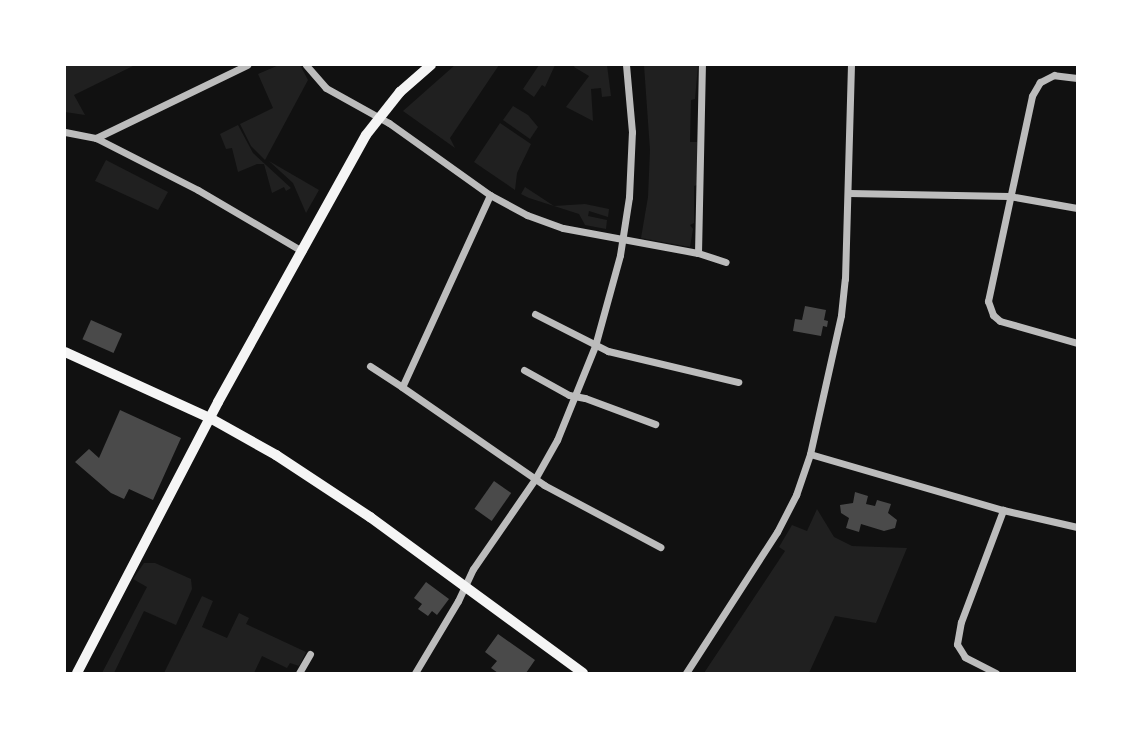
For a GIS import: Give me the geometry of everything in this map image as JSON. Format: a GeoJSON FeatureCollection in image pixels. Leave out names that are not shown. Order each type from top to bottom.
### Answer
{"type":"FeatureCollection","features":[{"type":"Feature","properties":{"kind":"main road"},"geometry":{"type":"LineString","coordinates":[[77,673],[210,418],[378,117],[400,92],[431,65]]}},
{"type":"Feature","properties":{"kind":"main road"},"geometry":{"type":"LineString","coordinates":[[65,352],[210,418],[276,455],[342,498],[583,673]]}},
{"type":"Feature","properties":{"kind":"street"},"geometry":{"type":"LineString","coordinates":[[96,138],[247,65]]}},
{"type":"Feature","properties":{"kind":"street"},"geometry":{"type":"LineString","coordinates":[[306,65],[326,88],[378,117],[490,195],[549,224],[623,241],[698,253],[726,262]]}},
{"type":"Feature","properties":{"kind":"street"},"geometry":{"type":"LineString","coordinates":[[415,673],[477,563],[535,479],[576,397],[595,346],[623,241],[629,197],[632,132],[626,65]]}},
{"type":"Feature","properties":{"kind":"street"},"geometry":{"type":"LineString","coordinates":[[698,253],[702,65]]}},
{"type":"Feature","properties":{"kind":"street"},"geometry":{"type":"LineString","coordinates":[[686,673],[777,532],[796,495],[810,454],[841,310],[849,193],[850,65]]}},
{"type":"Feature","properties":{"kind":"street"},"geometry":{"type":"LineString","coordinates":[[1077,78],[1054,75],[1036,87],[989,291],[989,308],[1000,321],[1077,343]]}},
{"type":"Feature","properties":{"kind":"street"},"geometry":{"type":"LineString","coordinates":[[65,132],[96,138],[198,190],[302,251]]}},
{"type":"Feature","properties":{"kind":"street"},"geometry":{"type":"LineString","coordinates":[[849,193],[1009,196],[1077,208]]}},
{"type":"Feature","properties":{"kind":"street"},"geometry":{"type":"LineString","coordinates":[[402,387],[490,195]]}},
{"type":"Feature","properties":{"kind":"street"},"geometry":{"type":"LineString","coordinates":[[535,314],[595,346],[737,382]]}},
{"type":"Feature","properties":{"kind":"street"},"geometry":{"type":"LineString","coordinates":[[370,366],[535,479],[660,547]]}},
{"type":"Feature","properties":{"kind":"street"},"geometry":{"type":"LineString","coordinates":[[524,370],[576,397],[655,424]]}},
{"type":"Feature","properties":{"kind":"street"},"geometry":{"type":"LineString","coordinates":[[810,454],[1003,510],[1077,527]]}},
{"type":"Feature","properties":{"kind":"street"},"geometry":{"type":"LineString","coordinates":[[996,673],[965,657],[957,644],[961,622],[1003,510]]}},
{"type":"Feature","properties":{"kind":"street"},"geometry":{"type":"LineString","coordinates":[[299,673],[310,654]]}},
{"type":"Feature","properties":{"kind":"shaded area"},"geometry":{"type":"Polygon","coordinates":[[[65,65],[135,65],[74,95],[85,115],[65,112],[65,65]]]}},
{"type":"Feature","properties":{"kind":"shaded area"},"geometry":{"type":"Polygon","coordinates":[[[279,65],[300,65],[308,80],[265,160],[251,146],[240,124],[273,108],[258,74],[279,65]]]}},
{"type":"Feature","properties":{"kind":"shaded area"},"geometry":{"type":"Polygon","coordinates":[[[455,65],[499,65],[450,138],[455,148],[403,111],[455,65]]]}},
{"type":"Feature","properties":{"kind":"shaded area"},"geometry":{"type":"Polygon","coordinates":[[[539,65],[555,65],[545,87],[542,85],[534,97],[523,89],[539,65]]]}},
{"type":"Feature","properties":{"kind":"shaded area"},"geometry":{"type":"Polygon","coordinates":[[[607,65],[611,96],[602,97],[601,88],[591,89],[593,121],[566,107],[589,76],[574,67],[607,65]]]}},
{"type":"Feature","properties":{"kind":"shaded area"},"geometry":{"type":"Polygon","coordinates":[[[644,65],[698,65],[695,99],[691,100],[690,142],[697,142],[697,185],[694,186],[694,223],[690,225],[693,229],[690,247],[641,238],[648,197],[650,150],[644,65]]]}},
{"type":"Feature","properties":{"kind":"shaded area"},"geometry":{"type":"Polygon","coordinates":[[[513,106],[528,115],[538,127],[530,139],[503,120],[513,106]]]}},
{"type":"Feature","properties":{"kind":"shaded area"},"geometry":{"type":"Polygon","coordinates":[[[500,123],[531,144],[517,173],[515,190],[474,162],[500,123]]]}},
{"type":"Feature","properties":{"kind":"shaded area"},"geometry":{"type":"Polygon","coordinates":[[[238,125],[253,153],[291,188],[286,191],[284,187],[272,193],[264,164],[238,172],[232,148],[226,149],[220,134],[238,125]]]}},
{"type":"Feature","properties":{"kind":"shaded area"},"geometry":{"type":"Polygon","coordinates":[[[106,160],[168,192],[158,210],[95,181],[106,160]]]}},
{"type":"Feature","properties":{"kind":"shaded area"},"geometry":{"type":"Polygon","coordinates":[[[269,161],[319,190],[306,213],[293,183],[269,161]]]}},
{"type":"Feature","properties":{"kind":"shaded area"},"geometry":{"type":"Polygon","coordinates":[[[525,187],[554,206],[521,194],[525,187]]]}},
{"type":"Feature","properties":{"kind":"shaded area"},"geometry":{"type":"Polygon","coordinates":[[[585,204],[609,209],[608,217],[589,211],[588,216],[607,220],[606,229],[585,225],[579,214],[554,206],[585,204]]]}},
{"type":"Feature","properties":{"kind":"shaded area"},"geometry":{"type":"Polygon","coordinates":[[[817,509],[834,537],[852,546],[907,548],[876,623],[835,616],[809,673],[704,673],[785,551],[779,547],[792,525],[807,531],[817,509]]]}},
{"type":"Feature","properties":{"kind":"shaded area"},"geometry":{"type":"Polygon","coordinates":[[[144,563],[155,563],[191,579],[192,589],[176,625],[144,611],[114,673],[102,673],[147,587],[133,579],[144,563]]]}},
{"type":"Feature","properties":{"kind":"shaded area"},"geometry":{"type":"Polygon","coordinates":[[[202,596],[213,601],[202,627],[227,638],[239,613],[249,618],[246,624],[306,652],[299,666],[290,663],[287,668],[262,656],[254,673],[164,673],[202,596]]]}},
{"type":"Feature","properties":{"kind":"building"},"geometry":{"type":"Polygon","coordinates":[[[805,306],[826,310],[824,320],[828,321],[827,327],[823,326],[821,336],[793,331],[795,319],[802,320],[805,306]]]}},
{"type":"Feature","properties":{"kind":"building"},"geometry":{"type":"Polygon","coordinates":[[[91,320],[122,334],[114,353],[82,339],[91,320]]]}},
{"type":"Feature","properties":{"kind":"building"},"geometry":{"type":"Polygon","coordinates":[[[120,410],[181,438],[153,500],[129,489],[124,499],[111,493],[75,462],[89,449],[99,458],[120,410]]]}},
{"type":"Feature","properties":{"kind":"building"},"geometry":{"type":"Polygon","coordinates":[[[494,481],[511,493],[492,521],[474,509],[494,481]]]}},
{"type":"Feature","properties":{"kind":"building"},"geometry":{"type":"Polygon","coordinates":[[[855,492],[868,496],[866,504],[875,506],[877,500],[891,504],[888,513],[897,520],[895,528],[884,531],[861,524],[859,532],[846,528],[849,518],[841,513],[840,505],[853,503],[855,492]]]}},
{"type":"Feature","properties":{"kind":"building"},"geometry":{"type":"Polygon","coordinates":[[[426,582],[449,599],[437,615],[432,611],[428,616],[418,609],[422,604],[414,598],[426,582]]]}},
{"type":"Feature","properties":{"kind":"building"},"geometry":{"type":"Polygon","coordinates":[[[498,634],[535,660],[526,673],[498,673],[491,668],[497,661],[485,652],[498,634]]]}}]}
